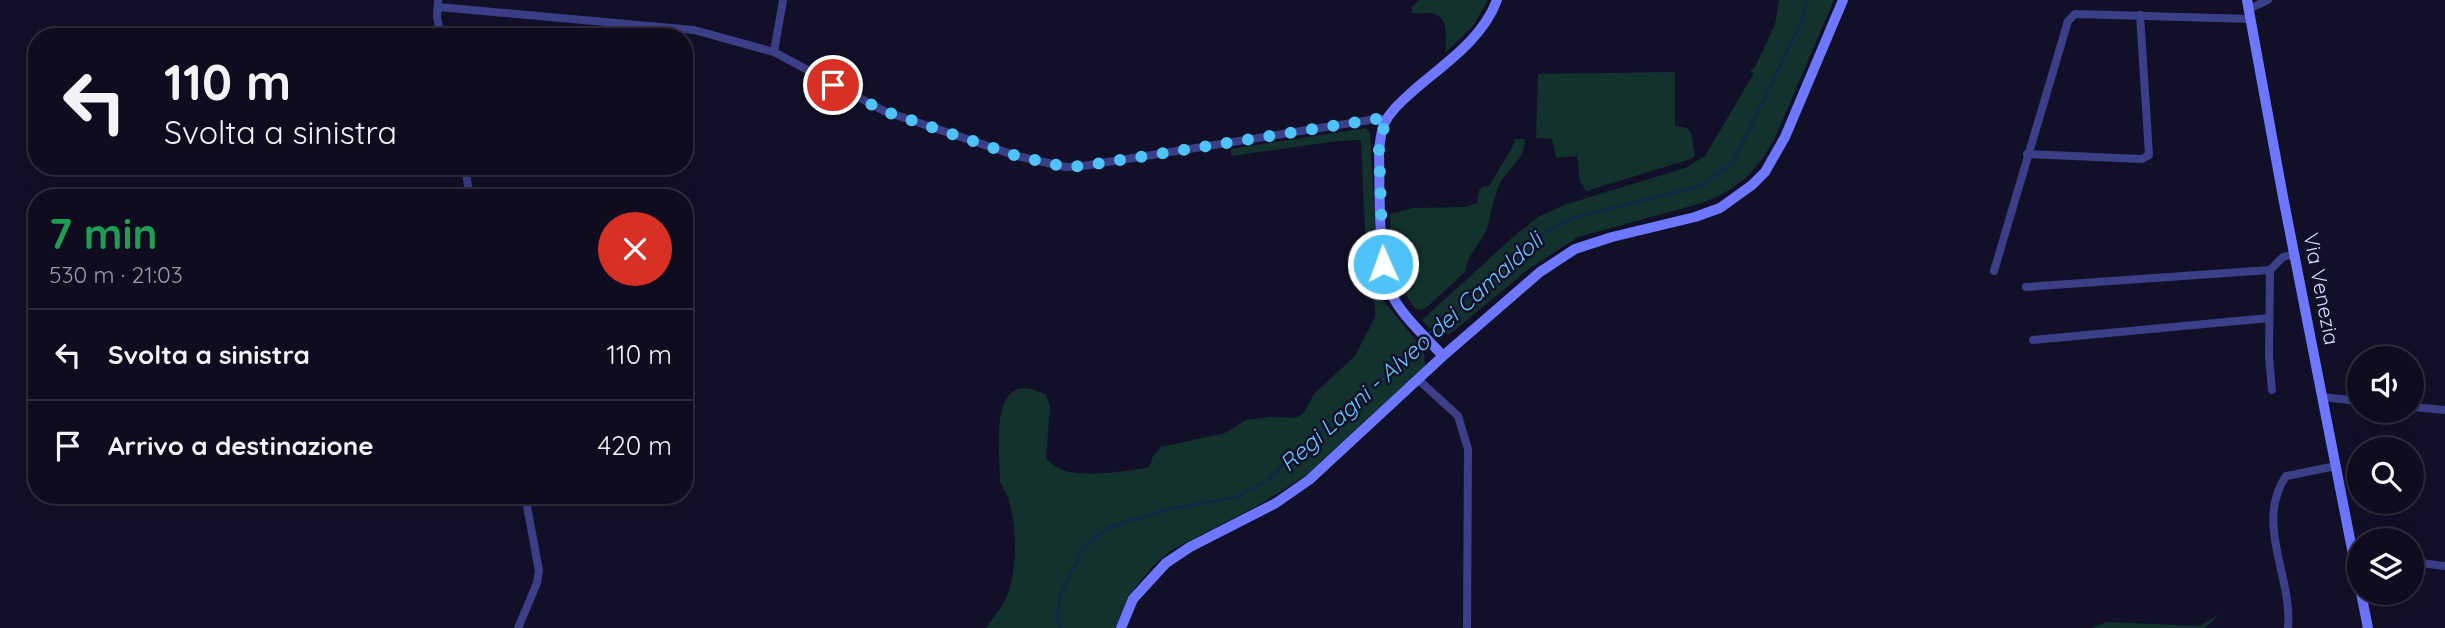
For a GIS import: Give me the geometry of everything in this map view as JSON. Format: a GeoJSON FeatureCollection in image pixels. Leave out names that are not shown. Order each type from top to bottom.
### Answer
{"type":"FeatureCollection","features":[{"type":"Feature","properties":{"kind":"street"},"geometry":{"type":"LineString","coordinates":[[774,52],[783,0]]}},
{"type":"Feature","properties":{"kind":"street"},"geometry":{"type":"LineString","coordinates":[[1121,628],[1133,599],[1166,562],[1276,503],[1309,480],[1420,381],[1443,356],[1540,272],[1567,254],[1612,237],[1695,218],[1720,208],[1752,185],[1765,172],[1785,137],[1843,0]]}},
{"type":"Feature","properties":{"kind":"street"},"geometry":{"type":"LineString","coordinates":[[1994,271],[2068,21],[2075,14],[2140,15],[2249,9],[2268,0]]}},
{"type":"Feature","properties":{"kind":"street"},"geometry":{"type":"LineString","coordinates":[[440,28],[438,3],[675,28]]}},
{"type":"Feature","properties":{"kind":"street"},"geometry":{"type":"LineString","coordinates":[[1443,356],[1393,299],[1385,276],[1379,150],[1381,136],[1387,119],[1399,104],[1475,37],[1495,5]]}},
{"type":"Feature","properties":{"kind":"street","name":"Via Venezia"},"geometry":{"type":"LineString","coordinates":[[2249,9],[2322,397],[2350,528]]}},
{"type":"Feature","properties":{"kind":"street"},"geometry":{"type":"LineString","coordinates":[[2027,154],[2142,159],[2149,155],[2140,15]]}},
{"type":"Feature","properties":{"kind":"street"},"geometry":{"type":"LineString","coordinates":[[693,30],[774,52],[884,111],[1017,156],[1066,167],[1387,119]]}},
{"type":"Feature","properties":{"kind":"street"},"geometry":{"type":"LineString","coordinates":[[2026,286],[2270,270],[2283,257],[2295,254]]}},
{"type":"Feature","properties":{"kind":"street"},"geometry":{"type":"LineString","coordinates":[[2270,270],[2272,390]]}},
{"type":"Feature","properties":{"kind":"street"},"geometry":{"type":"LineString","coordinates":[[2034,340],[2269,318]]}},
{"type":"Feature","properties":{"kind":"street"},"geometry":{"type":"LineString","coordinates":[[1420,381],[1458,416],[1468,449],[1467,628]]}},
{"type":"Feature","properties":{"kind":"street"},"geometry":{"type":"LineString","coordinates":[[2322,397],[2347,400]]}},
{"type":"Feature","properties":{"kind":"street"},"geometry":{"type":"LineString","coordinates":[[2424,408],[2445,410]]}},
{"type":"Feature","properties":{"kind":"street"},"geometry":{"type":"LineString","coordinates":[[2288,628],[2289,609],[2274,536],[2275,498],[2286,476],[2336,466]]}},
{"type":"Feature","properties":{"kind":"street"},"geometry":{"type":"LineString","coordinates":[[518,628],[539,571],[527,504]]}},
{"type":"Feature","properties":{"kind":"street"},"geometry":{"type":"LineString","coordinates":[[2424,563],[2445,566]]}},
{"type":"Feature","properties":{"kind":"street"},"geometry":{"type":"LineString","coordinates":[[2363,605],[2368,628]]}},
{"type":"Feature","properties":{"kind":"green space"},"geometry":{"type":"Polygon","coordinates":[[[1419,0],[1488,0],[1473,26],[1445,53],[1444,22],[1436,14],[1412,13],[1412,7],[1419,0]]]}},
{"type":"Feature","properties":{"kind":"green space"},"geometry":{"type":"Polygon","coordinates":[[[1779,0],[1834,0],[1774,140],[1746,178],[1723,194],[1702,203],[1578,237],[1530,268],[1450,334],[1436,335],[1422,320],[1538,217],[1564,205],[1685,168],[1705,156],[1754,73],[1750,71],[1755,67],[1775,25],[1779,0]]]}},
{"type":"Feature","properties":{"kind":"green space"},"geometry":{"type":"Polygon","coordinates":[[[1675,72],[1675,126],[1687,128],[1691,133],[1695,156],[1691,159],[1586,191],[1580,181],[1577,156],[1556,158],[1552,139],[1536,138],[1538,74],[1675,72]]]}},
{"type":"Feature","properties":{"kind":"green space"},"geometry":{"type":"Polygon","coordinates":[[[1366,128],[1370,133],[1378,279],[1383,300],[1424,350],[1425,366],[1305,476],[1257,506],[1170,551],[1153,566],[1130,594],[1115,628],[986,628],[1005,600],[1013,574],[1014,523],[1011,507],[1000,482],[999,432],[1006,400],[1014,391],[1027,389],[1046,395],[1050,406],[1046,459],[1069,472],[1117,472],[1149,467],[1153,456],[1161,447],[1225,433],[1246,420],[1295,418],[1303,414],[1314,394],[1355,356],[1375,317],[1367,252],[1361,140],[1231,156],[1231,149],[1366,128]]]}},
{"type":"Feature","properties":{"kind":"green space"},"geometry":{"type":"Polygon","coordinates":[[[1515,139],[1525,139],[1522,153],[1499,185],[1487,228],[1468,260],[1465,272],[1427,307],[1415,309],[1393,274],[1390,214],[1413,208],[1466,207],[1477,203],[1479,191],[1482,187],[1489,186],[1515,139]]]}},
{"type":"Feature","properties":{"kind":"green space"},"geometry":{"type":"Polygon","coordinates":[[[2219,615],[2205,628],[2092,628],[2106,622],[2199,626],[2219,615]]]}},
{"type":"Feature","properties":{"kind":"waterway","name":"Regi Lagni - Alveo dei Camaldoli"},"geometry":{"type":"LineString","coordinates":[[1427,335],[1497,271],[1547,231],[1575,217],[1701,186],[1733,162],[1801,23],[1808,0]]}},
{"type":"Feature","properties":{"kind":"waterway","name":"Regi Lagni - Alveo dei Camaldoli"},"geometry":{"type":"LineString","coordinates":[[1060,628],[1057,617],[1060,595],[1083,548],[1107,528],[1164,510],[1237,497],[1267,480],[1422,340]]}},
{"type":"Feature","properties":{"kind":"route"},"geometry":{"type":"LineString","coordinates":[[833,85],[884,111],[1017,156],[1066,167],[1387,119],[1379,150],[1383,264]]}}]}
